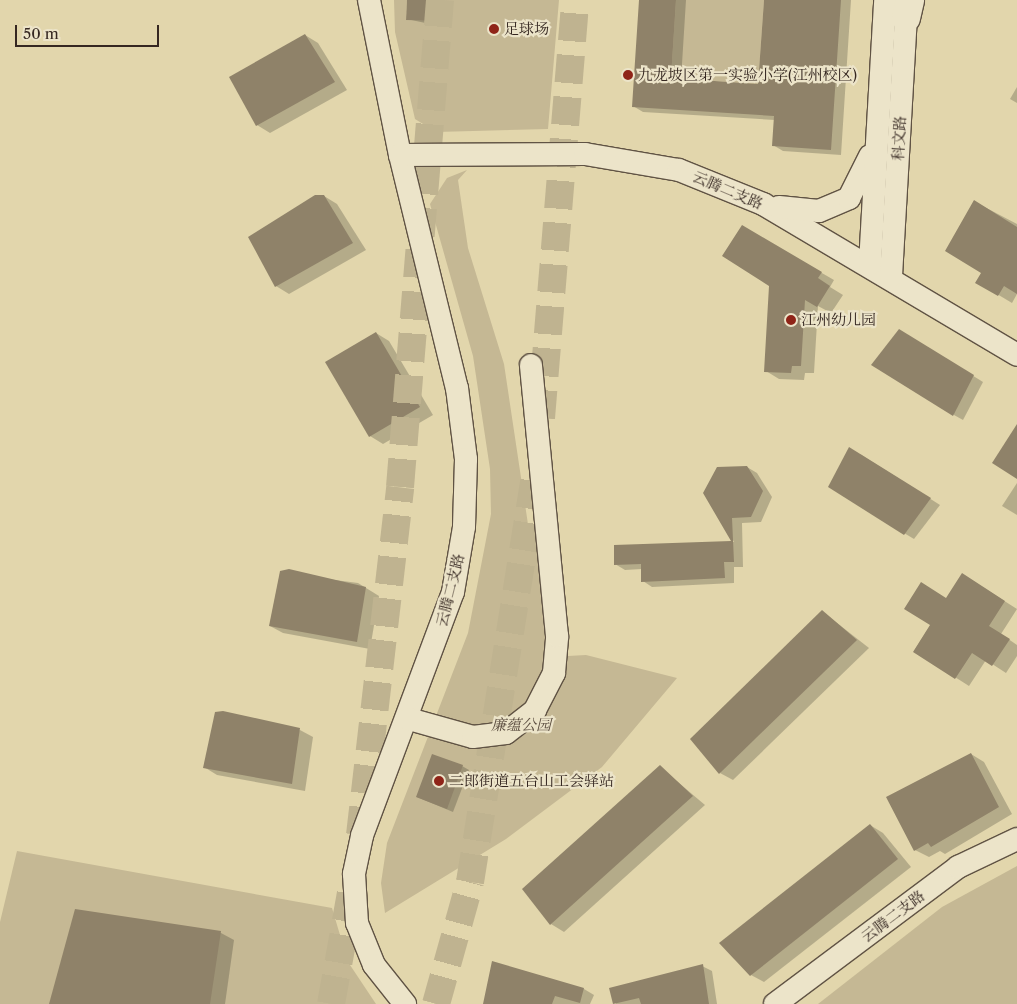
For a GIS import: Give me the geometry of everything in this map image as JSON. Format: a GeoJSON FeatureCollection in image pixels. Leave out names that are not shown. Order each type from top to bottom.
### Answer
{"type":"FeatureCollection","features":[{"type":"Feature","properties":{"kind":"street","name":"云腾二支路"},"geometry":{"type":"LineString","coordinates":[[369,0],[400,155],[457,388],[466,459],[464,527],[453,592],[409,718],[362,836],[354,874],[358,923],[374,965],[405,1004]]}},
{"type":"Feature","properties":{"kind":"street","name":"科文路"},"geometry":{"type":"LineString","coordinates":[[870,264],[885,0]]}},
{"type":"Feature","properties":{"kind":"street","name":"科文路"},"geometry":{"type":"LineString","coordinates":[[891,276],[908,6]]}},
{"type":"Feature","properties":{"kind":"street"},"geometry":{"type":"LineString","coordinates":[[763,204],[803,212],[849,198],[867,169],[880,114]]}},
{"type":"Feature","properties":{"kind":"street","name":"云腾二支路"},"geometry":{"type":"LineString","coordinates":[[400,155],[616,157],[688,173],[763,204],[891,276],[1017,355]]}},
{"type":"Feature","properties":{"kind":"street"},"geometry":{"type":"LineString","coordinates":[[409,718],[463,735],[506,732],[534,710],[554,673],[557,636],[531,365]]}},
{"type":"Feature","properties":{"kind":"street","name":"云腾二支路"},"geometry":{"type":"LineString","coordinates":[[775,1004],[958,868],[1017,839]]}},
{"type":"Feature","properties":{"kind":"green space"},"geometry":{"type":"Polygon","coordinates":[[[394,0],[407,0],[406,20],[429,21],[431,0],[559,0],[548,129],[436,132],[415,119],[395,32],[394,0]]]}},
{"type":"Feature","properties":{"kind":"green space"},"geometry":{"type":"Polygon","coordinates":[[[676,0],[764,0],[758,84],[671,78],[676,0]]]}},
{"type":"Feature","properties":{"kind":"green space","name":"廉蕴公园"},"geometry":{"type":"Polygon","coordinates":[[[467,170],[458,180],[468,248],[504,364],[532,551],[561,551],[568,656],[586,655],[677,678],[602,767],[506,839],[385,913],[381,883],[387,843],[468,633],[491,514],[490,469],[473,356],[430,204],[447,178],[467,170]]]}},
{"type":"Feature","properties":{"kind":"green space"},"geometry":{"type":"Polygon","coordinates":[[[17,851],[332,908],[348,962],[376,1004],[0,1004],[0,922],[17,851]]]}},
{"type":"Feature","properties":{"kind":"green space"},"geometry":{"type":"Polygon","coordinates":[[[1017,866],[1017,1004],[818,1004],[942,907],[1017,866]]]}},
{"type":"Feature","properties":{"kind":"building"},"geometry":{"type":"Polygon","coordinates":[[[407,0],[431,0],[430,21],[406,20],[407,0]]]}},
{"type":"Feature","properties":{"kind":"building"},"geometry":{"type":"Polygon","coordinates":[[[639,0],[676,0],[671,78],[758,84],[764,0],[841,0],[831,150],[772,146],[774,116],[632,107],[639,0]]]}},
{"type":"Feature","properties":{"kind":"building"},"geometry":{"type":"Polygon","coordinates":[[[305,34],[335,82],[256,126],[229,77],[305,34]]]}},
{"type":"Feature","properties":{"kind":"building"},"geometry":{"type":"Polygon","coordinates":[[[315,195],[324,195],[353,243],[275,287],[248,237],[315,195]]]}},
{"type":"Feature","properties":{"kind":"building"},"geometry":{"type":"Polygon","coordinates":[[[974,200],[1017,227],[1017,294],[1004,286],[998,296],[975,283],[981,273],[945,251],[974,200]]]}},
{"type":"Feature","properties":{"kind":"building"},"geometry":{"type":"Polygon","coordinates":[[[742,225],[822,272],[818,278],[830,286],[817,307],[805,300],[801,366],[792,366],[791,373],[764,372],[769,286],[722,256],[742,225]]]}},
{"type":"Feature","properties":{"kind":"building"},"geometry":{"type":"Polygon","coordinates":[[[899,329],[974,375],[953,416],[871,365],[899,329]]]}},
{"type":"Feature","properties":{"kind":"building"},"geometry":{"type":"Polygon","coordinates":[[[376,332],[420,407],[369,437],[325,362],[376,332]]]}},
{"type":"Feature","properties":{"kind":"building"},"geometry":{"type":"Polygon","coordinates":[[[1017,424],[1017,479],[992,463],[1017,424]]]}},
{"type":"Feature","properties":{"kind":"building"},"geometry":{"type":"Polygon","coordinates":[[[849,447],[931,498],[904,535],[828,487],[849,447]]]}},
{"type":"Feature","properties":{"kind":"building"},"geometry":{"type":"Polygon","coordinates":[[[747,466],[763,491],[751,517],[732,518],[734,562],[724,562],[725,578],[641,582],[641,564],[614,565],[614,545],[731,541],[703,493],[717,467],[747,466]]]}},
{"type":"Feature","properties":{"kind":"building"},"geometry":{"type":"Polygon","coordinates":[[[289,569],[366,587],[357,642],[269,626],[280,571],[289,569]]]}},
{"type":"Feature","properties":{"kind":"building"},"geometry":{"type":"Polygon","coordinates":[[[962,573],[1005,601],[989,626],[1010,639],[992,666],[972,653],[955,679],[913,652],[930,625],[904,609],[921,582],[946,598],[962,573]]]}},
{"type":"Feature","properties":{"kind":"building"},"geometry":{"type":"Polygon","coordinates":[[[822,610],[857,640],[719,774],[690,739],[822,610]]]}},
{"type":"Feature","properties":{"kind":"building"},"geometry":{"type":"Polygon","coordinates":[[[223,711],[300,728],[292,784],[203,768],[215,712],[223,711]]]}},
{"type":"Feature","properties":{"kind":"building"},"geometry":{"type":"Polygon","coordinates":[[[971,753],[999,807],[931,847],[928,843],[914,851],[886,797],[971,753]]]}},
{"type":"Feature","properties":{"kind":"building","name":"二郎街道五台山工会驿站"},"geometry":{"type":"Polygon","coordinates":[[[432,754],[463,765],[447,809],[416,797],[432,754]]]}},
{"type":"Feature","properties":{"kind":"building"},"geometry":{"type":"Polygon","coordinates":[[[660,765],[693,796],[550,925],[522,889],[660,765]]]}},
{"type":"Feature","properties":{"kind":"building"},"geometry":{"type":"Polygon","coordinates":[[[870,824],[898,859],[750,976],[719,943],[870,824]]]}},
{"type":"Feature","properties":{"kind":"building"},"geometry":{"type":"Polygon","coordinates":[[[75,909],[221,931],[210,1004],[49,1004],[75,909]]]}},
{"type":"Feature","properties":{"kind":"building"},"geometry":{"type":"Polygon","coordinates":[[[492,961],[584,988],[580,1003],[555,996],[552,1004],[483,1004],[492,961]]]}},
{"type":"Feature","properties":{"kind":"building"},"geometry":{"type":"Polygon","coordinates":[[[703,964],[709,1004],[641,1004],[639,998],[613,1004],[609,988],[703,964]]]}},
{"type":"Feature","properties":{"kind":"tunnel"},"geometry":{"type":"LineString","coordinates":[[360,835],[400,487],[440,0]]}},
{"type":"Feature","properties":{"kind":"tunnel"},"geometry":{"type":"LineString","coordinates":[[541,418],[575,0]]}},
{"type":"Feature","properties":{"kind":"tunnel"},"geometry":{"type":"LineString","coordinates":[[436,1004],[470,882],[536,470]]}},
{"type":"Feature","properties":{"kind":"tunnel"},"geometry":{"type":"LineString","coordinates":[[331,1004],[352,887]]}},
{"type":"Feature","properties":{"kind":"place","name":"足球场"},"geometry":{"type":"Point","coordinates":[494,29]}},
{"type":"Feature","properties":{"kind":"place","name":"九龙坡区第一实验小学(江州校区)"},"geometry":{"type":"Point","coordinates":[628,75]}},
{"type":"Feature","properties":{"kind":"place","name":"江州幼儿园"},"geometry":{"type":"Point","coordinates":[791,320]}},
{"type":"Feature","properties":{"kind":"place","name":"二郎街道五台山工会驿站"},"geometry":{"type":"Point","coordinates":[439,781]}}]}
